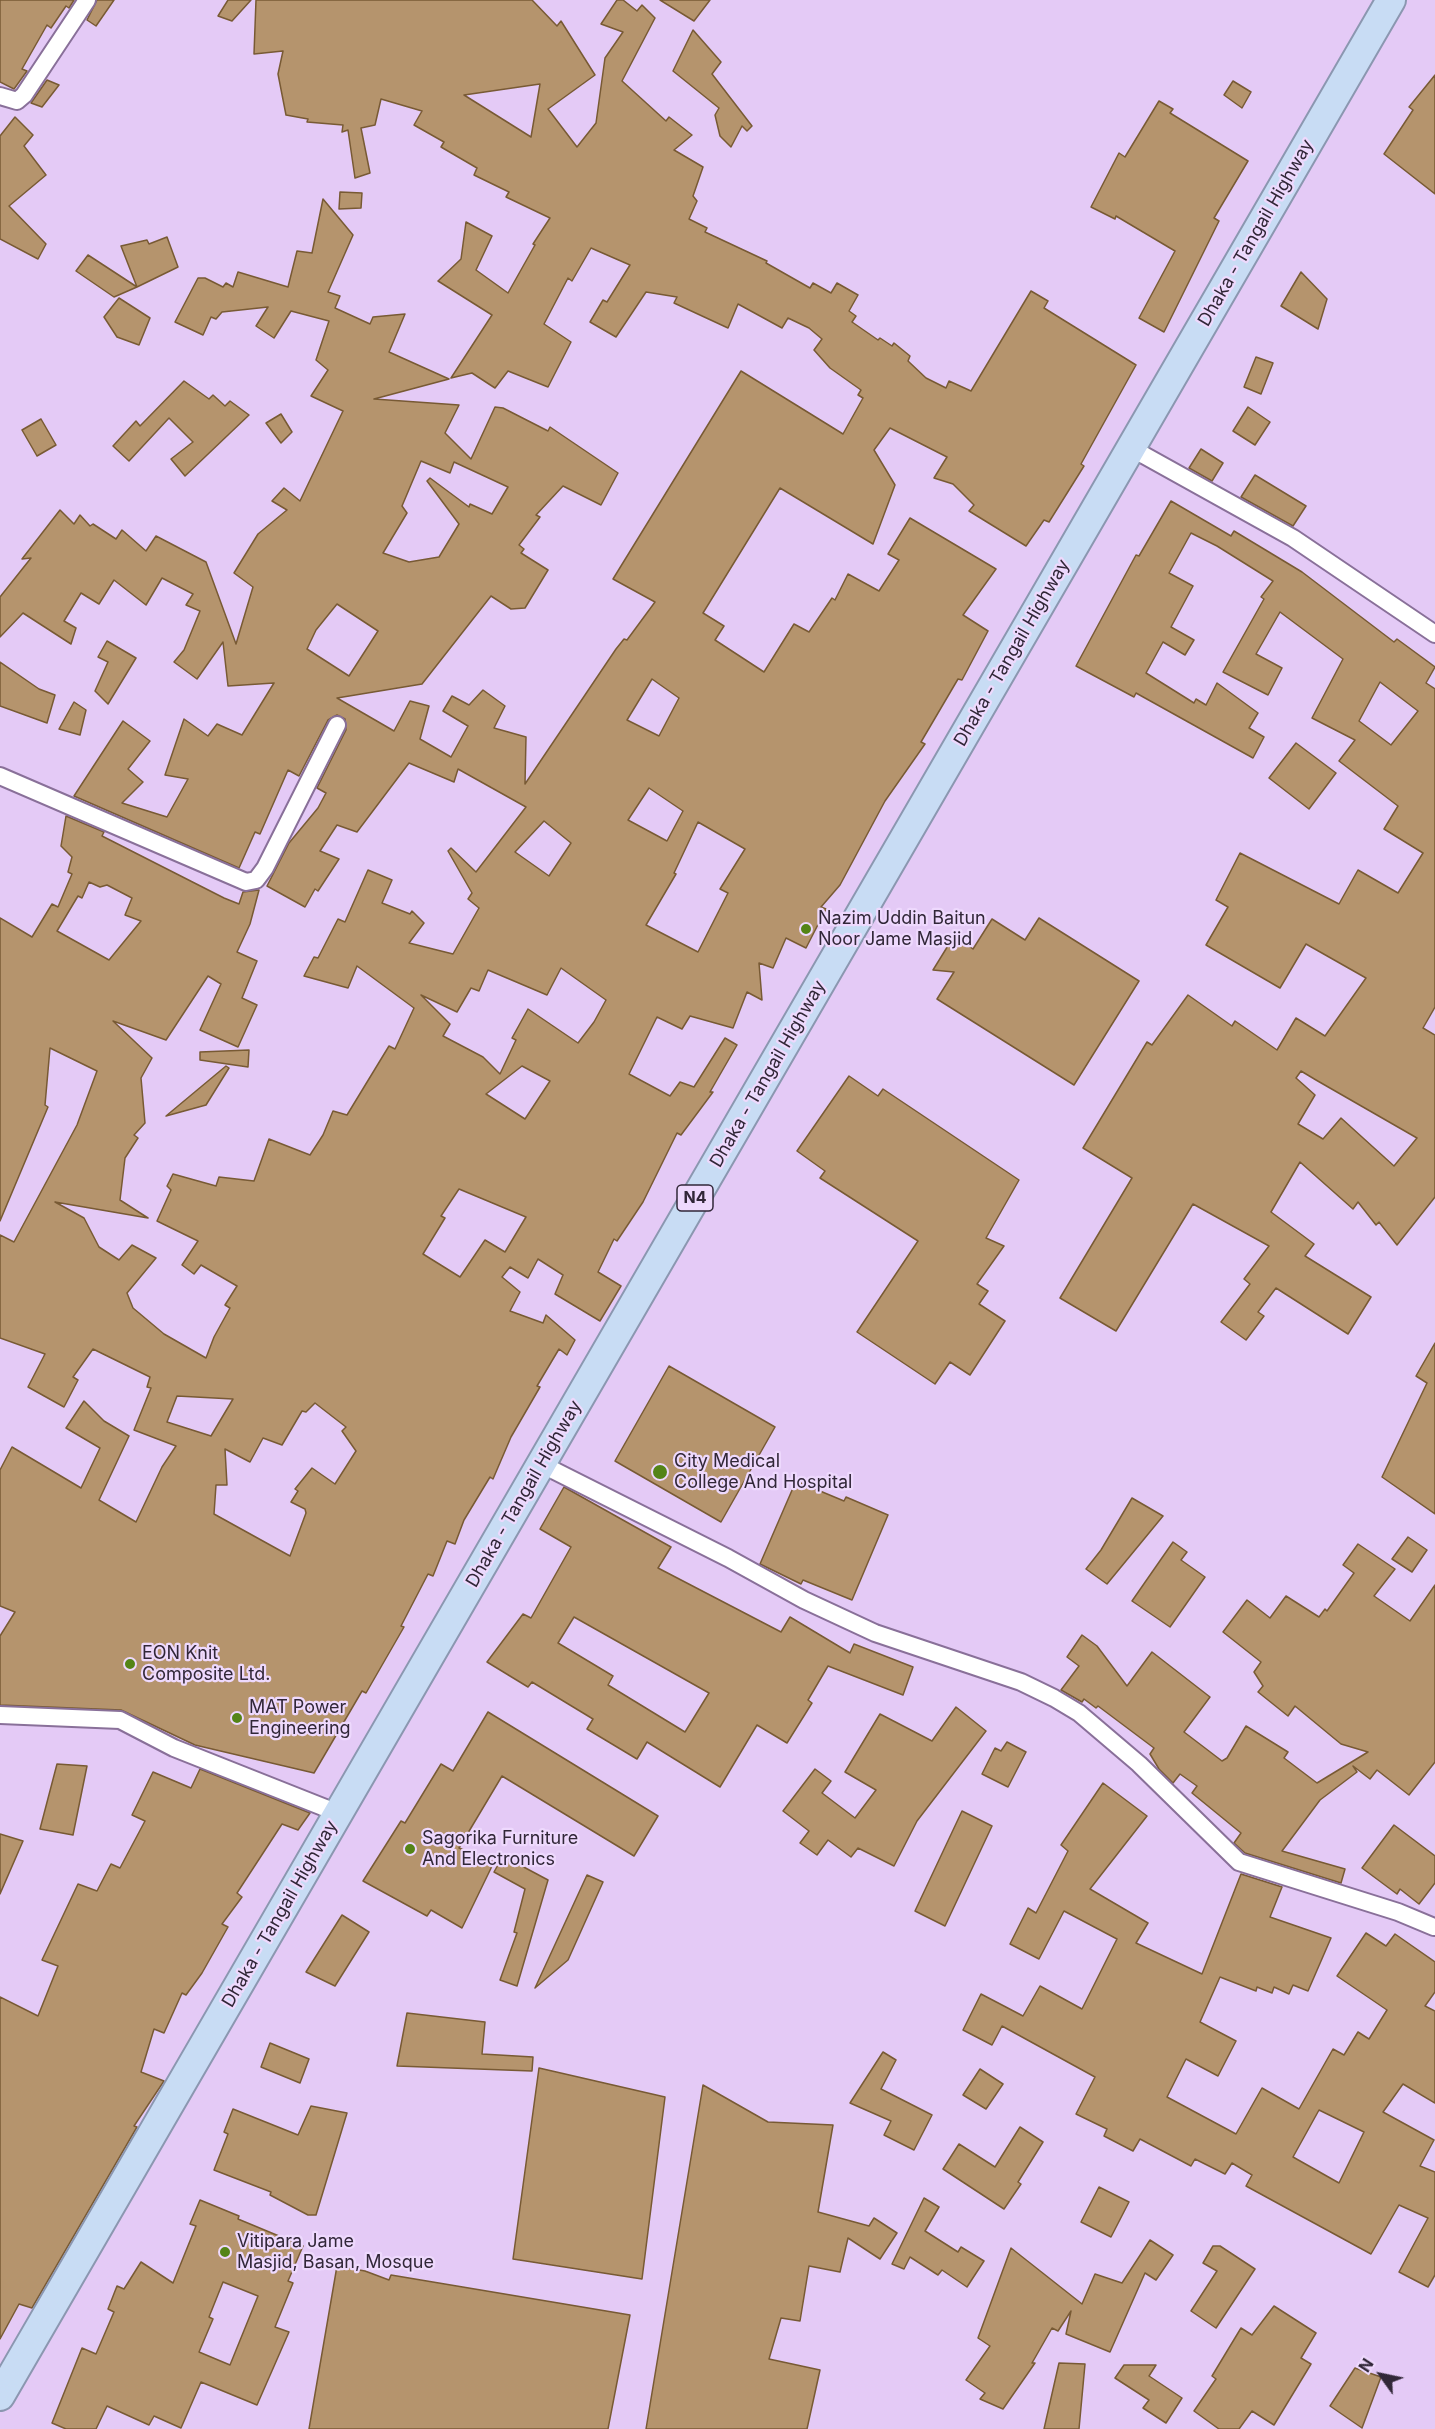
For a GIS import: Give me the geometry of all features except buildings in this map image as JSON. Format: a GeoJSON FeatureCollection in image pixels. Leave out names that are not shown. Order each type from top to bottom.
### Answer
{"type":"FeatureCollection","features":[{"type":"Feature","properties":{"kind":"highway","name":"Dhaka - Tangail Highway"},"geometry":{"type":"LineString","coordinates":[[0,2396],[1391,0]]}},
{"type":"Feature","properties":{"kind":"street"},"geometry":{"type":"LineString","coordinates":[[0,96],[17,101],[24,95],[87,0]]}},
{"type":"Feature","properties":{"kind":"street"},"geometry":{"type":"LineString","coordinates":[[1131,448],[1293,538],[1435,634]]}},
{"type":"Feature","properties":{"kind":"street"},"geometry":{"type":"LineString","coordinates":[[0,776],[246,882],[256,880],[265,868],[338,725]]}},
{"type":"Feature","properties":{"kind":"street"},"geometry":{"type":"LineString","coordinates":[[541,1464],[728,1558],[804,1600],[875,1634],[1021,1682],[1054,1698],[1078,1713],[1138,1764],[1239,1862],[1398,1911],[1434,1928]]}},
{"type":"Feature","properties":{"kind":"street"},"geometry":{"type":"LineString","coordinates":[[0,1715],[120,1720],[174,1748],[338,1813]]}},
{"type":"Feature","properties":{"kind":"place","name":"Nazim Uddin Baitun Noor Jame Masjid"},"geometry":{"type":"Point","coordinates":[806,929]}},
{"type":"Feature","properties":{"kind":"place","name":"City Medical College And Hospital"},"geometry":{"type":"Point","coordinates":[660,1472]}},
{"type":"Feature","properties":{"kind":"place","name":"EON Knit Composite Ltd."},"geometry":{"type":"Point","coordinates":[130,1664]}},
{"type":"Feature","properties":{"kind":"place","name":"MAT Power Engineering"},"geometry":{"type":"Point","coordinates":[237,1718]}},
{"type":"Feature","properties":{"kind":"place","name":"Sagorika Furniture And Electronics"},"geometry":{"type":"Point","coordinates":[410,1849]}},
{"type":"Feature","properties":{"kind":"place","name":"Vitipara Jame Masjid, Basan, Mosque"},"geometry":{"type":"Point","coordinates":[225,2252]}}]}
